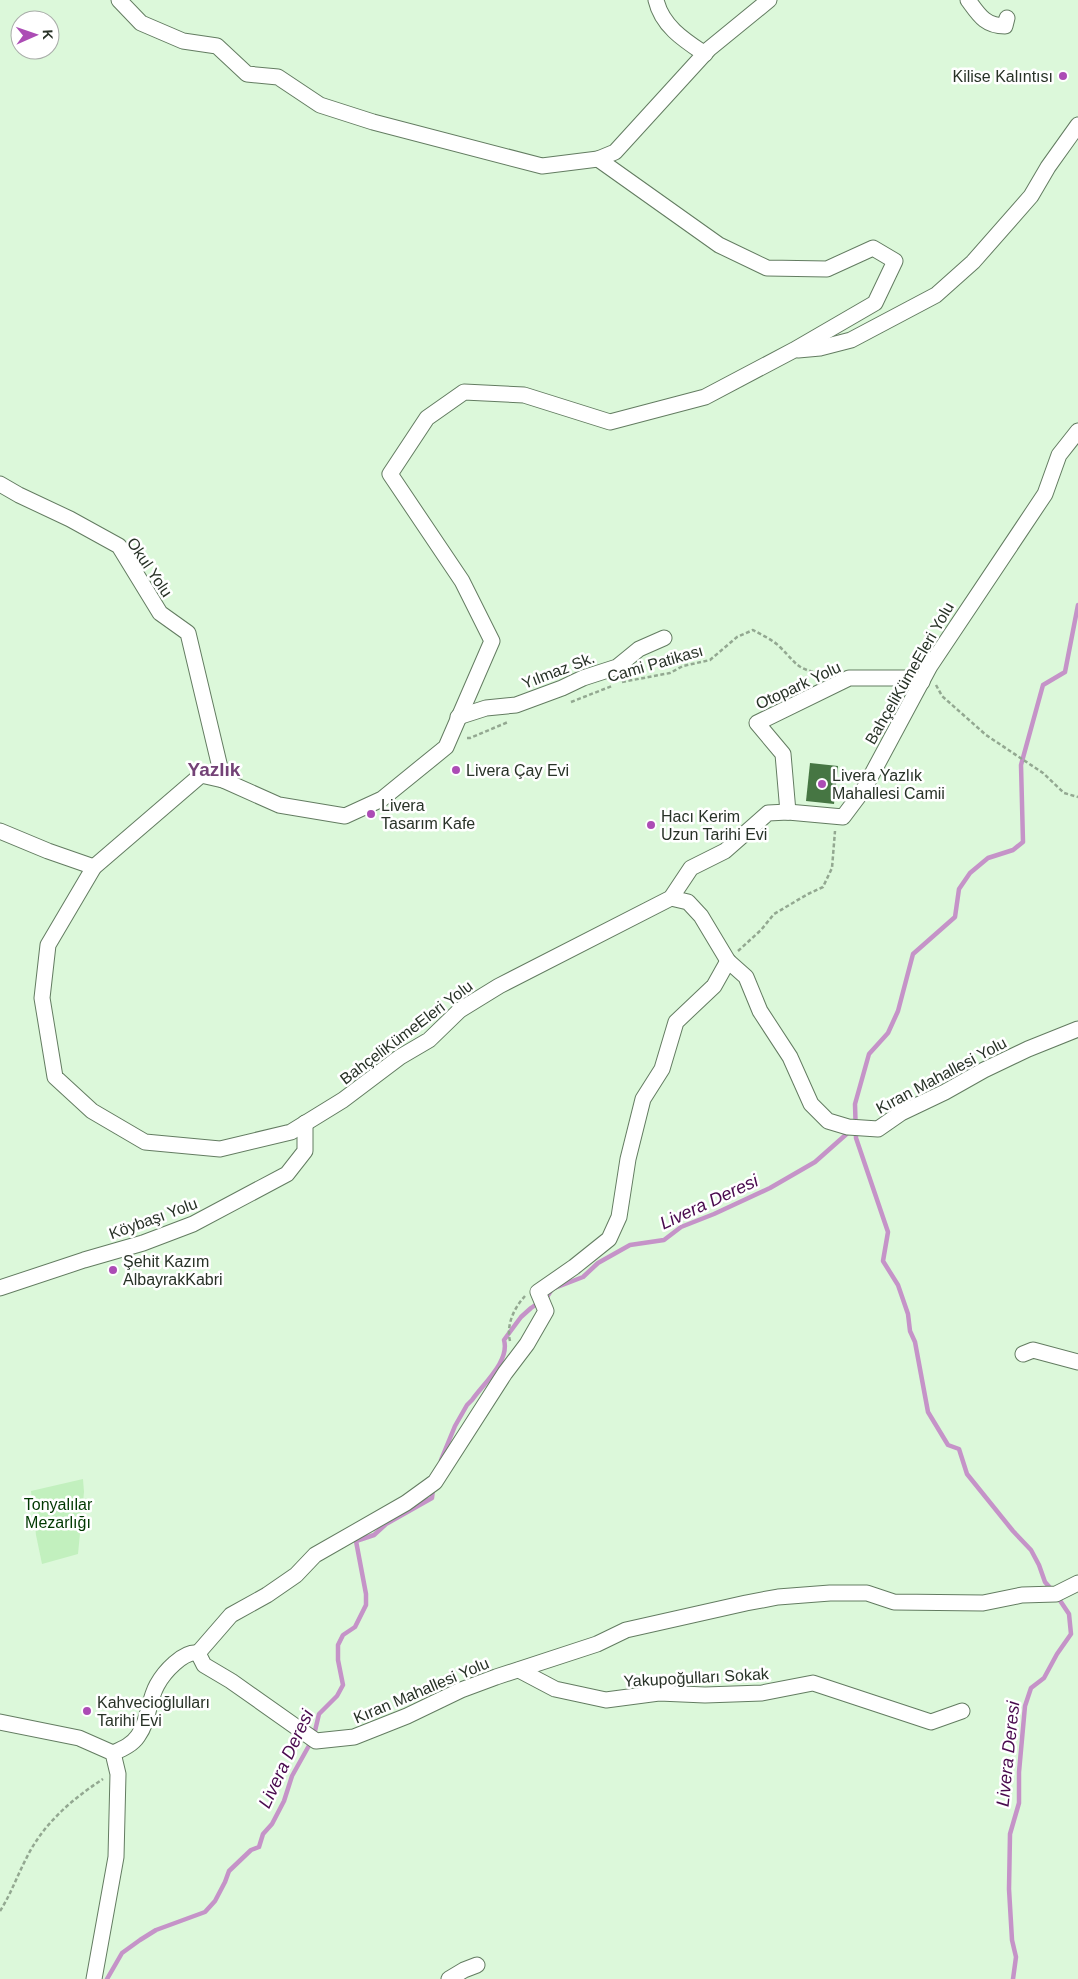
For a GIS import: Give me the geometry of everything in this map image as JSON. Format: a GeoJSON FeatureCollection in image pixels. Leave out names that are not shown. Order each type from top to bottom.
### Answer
{"type":"FeatureCollection","features":[{"type":"Feature","properties":{"kind":"street"},"geometry":{"type":"LineString","coordinates":[[119,0],[141,23],[183,41],[217,46],[247,74],[278,77],[320,105],[373,122],[542,166],[598,159],[615,152],[705,54],[769,0]]}},
{"type":"Feature","properties":{"kind":"street"},"geometry":{"type":"LineString","coordinates":[[656,0],[662,17],[672,30],[705,54]]}},
{"type":"Feature","properties":{"kind":"street"},"geometry":{"type":"LineString","coordinates":[[968,0],[981,17],[993,26],[1005,26],[1008,18]]}},
{"type":"Feature","properties":{"kind":"street","name":"BahçeliKümeEleri Yolu"},"geometry":{"type":"LineString","coordinates":[[794,350],[820,348],[851,340],[936,294],[973,262],[1031,196],[1078,125]]}},
{"type":"Feature","properties":{"kind":"street","name":"BahçeliKümeEleri Yolu"},"geometry":{"type":"LineString","coordinates":[[598,159],[719,245],[766,268],[827,269],[873,248],[895,261],[875,303],[794,350],[705,397],[610,422],[524,395],[464,392],[426,418],[390,474],[462,581],[492,641],[446,747],[382,799],[345,816],[279,805],[223,780],[201,775],[94,866],[48,945],[42,998],[55,1077],[92,1111],[145,1142],[220,1149],[290,1132],[343,1100],[400,1058],[429,1040],[460,1010],[499,986],[671,898],[691,868],[725,851],[768,813],[788,812],[844,817],[864,789],[928,683],[953,629],[1044,494],[1059,454],[1078,431]]}},
{"type":"Feature","properties":{"kind":"street","name":"Okul Yolu"},"geometry":{"type":"LineString","coordinates":[[0,484],[70,519],[118,546],[160,613],[188,633],[223,780]]}},
{"type":"Feature","properties":{"kind":"street","name":"Yılmaz Sk."},"geometry":{"type":"LineString","coordinates":[[458,718],[486,708],[516,705],[562,688],[617,666],[639,649],[664,638]]}},
{"type":"Feature","properties":{"kind":"street","name":"Otopark Yolu"},"geometry":{"type":"LineString","coordinates":[[788,812],[783,754],[757,723],[849,678],[905,678],[928,683]]}},
{"type":"Feature","properties":{"kind":"street"},"geometry":{"type":"LineString","coordinates":[[0,831],[48,851],[94,866]]}},
{"type":"Feature","properties":{"kind":"street","name":"Kıran Mahallesi Yolu"},"geometry":{"type":"LineString","coordinates":[[671,898],[688,902],[701,916],[728,961],[746,977],[760,1010],[790,1058],[811,1104],[828,1121],[848,1127],[878,1129],[900,1113],[945,1092],[984,1070],[1028,1048],[1078,1029]]}},
{"type":"Feature","properties":{"kind":"street"},"geometry":{"type":"LineString","coordinates":[[113,1754],[132,1744],[139,1736],[157,1684],[177,1661],[189,1653],[198,1653],[231,1615],[267,1595],[296,1575],[315,1554],[406,1503],[435,1482],[500,1380],[527,1344],[546,1311],[538,1292],[574,1267],[609,1238],[619,1217],[628,1159],[643,1099],[662,1070],[676,1022],[714,986],[728,961]]}},
{"type":"Feature","properties":{"kind":"street","name":"Köybaşı Yolu"},"geometry":{"type":"LineString","coordinates":[[0,1288],[143,1243],[193,1224],[287,1174],[305,1152],[305,1123]]}},
{"type":"Feature","properties":{"kind":"street"},"geometry":{"type":"LineString","coordinates":[[1023,1354],[1033,1350],[1078,1362]]}},
{"type":"Feature","properties":{"kind":"street","name":"Kıran Mahallesi Yolu"},"geometry":{"type":"LineString","coordinates":[[198,1653],[204,1665],[231,1680],[316,1741],[354,1737],[408,1716],[460,1690],[597,1644],[626,1630],[778,1597],[830,1593],[868,1593],[894,1602],[983,1603],[1022,1595],[1056,1594],[1078,1583]]}},
{"type":"Feature","properties":{"kind":"street","name":"Yakupoğulları Sokak"},"geometry":{"type":"LineString","coordinates":[[519,1670],[555,1689],[606,1700],[659,1693],[705,1695],[762,1693],[813,1683],[931,1722],[962,1711]]}},
{"type":"Feature","properties":{"kind":"street"},"geometry":{"type":"LineString","coordinates":[[0,1722],[79,1738],[113,1754]]}},
{"type":"Feature","properties":{"kind":"street"},"geometry":{"type":"LineString","coordinates":[[94,1979],[116,1857],[118,1774],[113,1754]]}},
{"type":"Feature","properties":{"kind":"street"},"geometry":{"type":"LineString","coordinates":[[449,1979],[477,1965]]}},
{"type":"Feature","properties":{"kind":"path","name":"Cami Patikası"},"geometry":{"type":"LineString","coordinates":[[622,683],[670,673],[683,666],[710,660],[737,637],[753,630],[779,646],[792,662],[804,670],[849,678]]}},
{"type":"Feature","properties":{"kind":"path"},"geometry":{"type":"LineString","coordinates":[[928,683],[986,735],[1043,773],[1064,794],[1078,797]]}},
{"type":"Feature","properties":{"kind":"path","name":"Cami Patikası"},"geometry":{"type":"LineString","coordinates":[[568,703],[613,686]]}},
{"type":"Feature","properties":{"kind":"path"},"geometry":{"type":"LineString","coordinates":[[451,736],[470,738],[510,722]]}},
{"type":"Feature","properties":{"kind":"path"},"geometry":{"type":"LineString","coordinates":[[0,1911],[11,1894],[25,1859],[37,1837],[77,1797],[102,1780]]}},
{"type":"Feature","properties":{"kind":"green space","name":"Tonyalılar Mezarlığı"},"geometry":{"type":"Polygon","coordinates":[[[83,1479],[84,1492],[78,1554],[42,1564],[36,1535],[31,1491],[83,1479]]]}},
{"type":"Feature","properties":{"kind":"building","name":"Livera Yazlık Mahallesi Camii"},"geometry":{"type":"Polygon","coordinates":[[[810,763],[838,766],[834,804],[806,801],[810,763]]]}},
{"type":"Feature","properties":{"kind":"waterway","name":"Livera Deresi"},"geometry":{"type":"LineString","coordinates":[[1052,1590],[1045,1582],[1031,1550],[1013,1531],[967,1474],[959,1449],[948,1445],[928,1412],[908,1314],[898,1285],[883,1261],[888,1232],[856,1138],[855,1104],[869,1054],[888,1033],[898,1011],[913,954],[955,917],[959,889],[970,873],[988,858],[1013,850],[1023,842],[1021,765],[1043,685],[1065,672],[1078,605]]}},
{"type":"Feature","properties":{"kind":"waterway","name":"Livera Deresi"},"geometry":{"type":"LineString","coordinates":[[441,1460],[455,1426],[467,1405],[500,1364],[505,1348],[504,1340],[521,1317],[547,1297],[552,1289],[583,1277],[598,1263],[630,1245],[664,1240],[681,1227],[770,1188],[815,1162],[850,1131]]}},
{"type":"Feature","properties":{"kind":"waterway","name":"Livera Deresi"},"geometry":{"type":"LineString","coordinates":[[314,1735],[319,1714],[337,1696],[343,1685],[338,1660],[338,1645],[343,1635],[355,1627],[366,1605],[366,1594],[356,1541],[374,1535],[386,1524],[432,1498],[433,1489]]}},
{"type":"Feature","properties":{"kind":"waterway","name":"Livera Deresi"},"geometry":{"type":"LineString","coordinates":[[1013,1979],[1016,1957],[1012,1940],[1009,1889],[1010,1834],[1019,1803],[1019,1772],[1025,1706],[1031,1688],[1044,1678],[1071,1634],[1069,1614],[1057,1596]]}},
{"type":"Feature","properties":{"kind":"waterway","name":"Livera Deresi"},"geometry":{"type":"LineString","coordinates":[[107,1979],[122,1953],[156,1930],[205,1912],[215,1901],[229,1871],[251,1850],[259,1847],[263,1834],[272,1824],[284,1801],[292,1776],[311,1742]]}},
{"type":"Feature","properties":{"kind":"place","name":"Kilise Kalıntısı"},"geometry":{"type":"Point","coordinates":[1063,76]}},
{"type":"Feature","properties":{"kind":"place","name":"Livera Çay Evi"},"geometry":{"type":"Point","coordinates":[456,770]}},
{"type":"Feature","properties":{"kind":"place","name":"Livera Yazlık Mahallesi Camii"},"geometry":{"type":"Point","coordinates":[822,784]}},
{"type":"Feature","properties":{"kind":"place","name":"Livera Tasarım Kafe"},"geometry":{"type":"Point","coordinates":[371,814]}},
{"type":"Feature","properties":{"kind":"place","name":"Hacı Kerim Uzun Tarihi Evi"},"geometry":{"type":"Point","coordinates":[651,825]}},
{"type":"Feature","properties":{"kind":"place","name":"Şehit Kazım AlbayrakKabri"},"geometry":{"type":"Point","coordinates":[113,1270]}},
{"type":"Feature","properties":{"kind":"place","name":"Kahvecioğlulları Tarihi Evi"},"geometry":{"type":"Point","coordinates":[87,1711]}},
{"type":"Feature","properties":{"kind":"district","name":"Yazlık"},"geometry":{"type":"Point","coordinates":[214,769]}}]}
